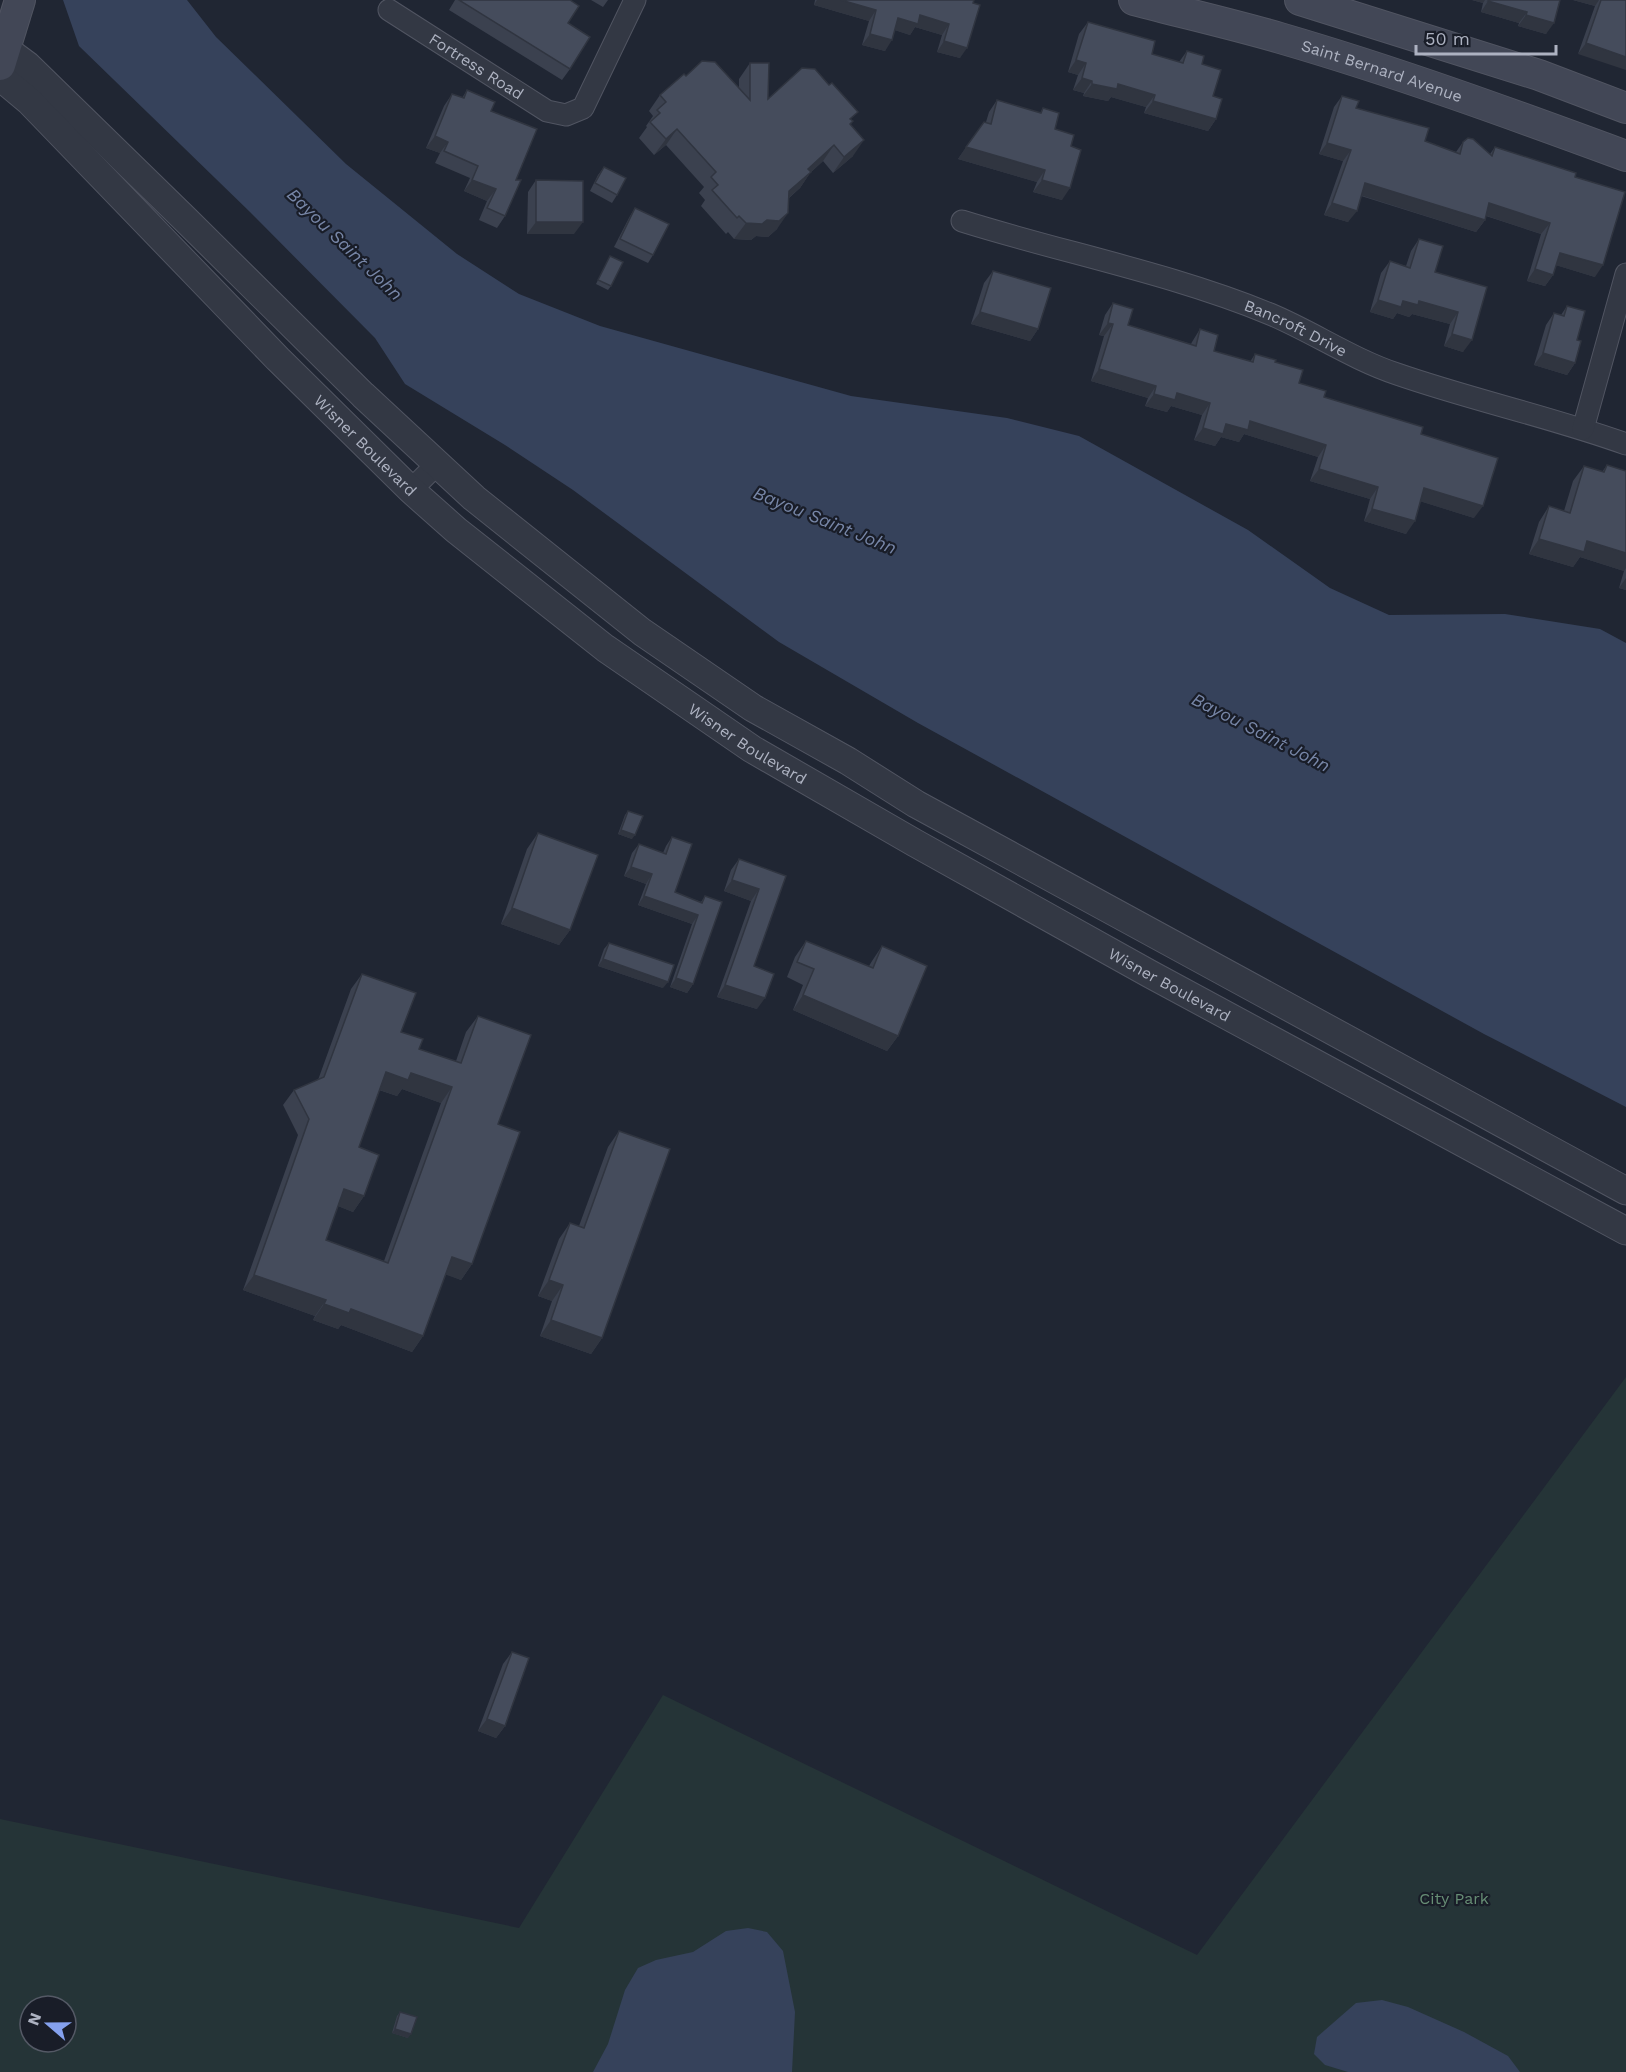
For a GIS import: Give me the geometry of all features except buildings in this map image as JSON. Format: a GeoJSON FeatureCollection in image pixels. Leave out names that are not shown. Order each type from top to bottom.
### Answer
{"type":"FeatureCollection","features":[{"type":"Feature","properties":{"kind":"main road"},"geometry":{"type":"LineString","coordinates":[[1,59],[20,0]]}},
{"type":"Feature","properties":{"kind":"main road","name":"Saint Bernard Avenue"},"geometry":{"type":"LineString","coordinates":[[1134,0],[1280,38],[1352,60],[1527,119],[1626,156]]}},
{"type":"Feature","properties":{"kind":"main road"},"geometry":{"type":"LineString","coordinates":[[1300,0],[1539,75],[1626,108]]}},
{"type":"Feature","properties":{"kind":"main road"},"geometry":{"type":"LineString","coordinates":[[1352,60],[1366,20]]}},
{"type":"Feature","properties":{"kind":"street","name":"Fortress Road"},"geometry":{"type":"LineString","coordinates":[[389,10],[547,111],[566,115],[583,108],[635,0]]}},
{"type":"Feature","properties":{"kind":"street","name":"Wisner Boulevard"},"geometry":{"type":"LineString","coordinates":[[1,59],[27,65],[363,395],[437,464],[474,498],[633,625],[753,708],[916,804],[1626,1191]]}},
{"type":"Feature","properties":{"kind":"street","name":"Wisner Boulevard"},"geometry":{"type":"LineString","coordinates":[[1,59],[29,101],[278,359],[411,490],[456,530],[605,648],[752,749],[915,843],[1150,974],[1626,1231]]}},
{"type":"Feature","properties":{"kind":"street","name":"Bancroft Drive"},"geometry":{"type":"LineString","coordinates":[[962,221],[1006,235],[1152,273],[1270,314],[1393,373],[1463,396],[1583,429],[1626,444]]}},
{"type":"Feature","properties":{"kind":"street"},"geometry":{"type":"LineString","coordinates":[[1583,429],[1626,274]]}},
{"type":"Feature","properties":{"kind":"street"},"geometry":{"type":"LineString","coordinates":[[278,359],[305,337]]}},
{"type":"Feature","properties":{"kind":"street"},"geometry":{"type":"LineString","coordinates":[[411,490],[437,464]]}},
{"type":"Feature","properties":{"kind":"green space","name":"City Park"},"geometry":{"type":"Polygon","coordinates":[[[1626,1377],[1626,2072],[0,2072],[0,1819],[519,1928],[663,1695],[1197,1955],[1626,1377]]]}},
{"type":"Feature","properties":{"kind":"water","name":"Bayou Saint John"},"geometry":{"type":"Polygon","coordinates":[[[63,0],[187,0],[216,37],[346,164],[457,254],[519,294],[600,326],[851,396],[1007,418],[1079,436],[1248,530],[1330,588],[1389,615],[1505,614],[1600,629],[1626,643],[1626,1107],[1484,1034],[918,723],[779,642],[573,490],[405,384],[375,338],[250,212],[79,46],[63,0]]]}},
{"type":"Feature","properties":{"kind":"water"},"geometry":{"type":"Polygon","coordinates":[[[748,1928],[767,1932],[783,1951],[795,2012],[792,2072],[593,2072],[608,2044],[625,1990],[638,1968],[656,1960],[693,1952],[726,1931],[748,1928]]]}},
{"type":"Feature","properties":{"kind":"water"},"geometry":{"type":"Polygon","coordinates":[[[1382,2000],[1408,2007],[1464,2032],[1508,2056],[1520,2072],[1348,2072],[1325,2065],[1314,2054],[1317,2037],[1356,2003],[1382,2000]]]}}]}
